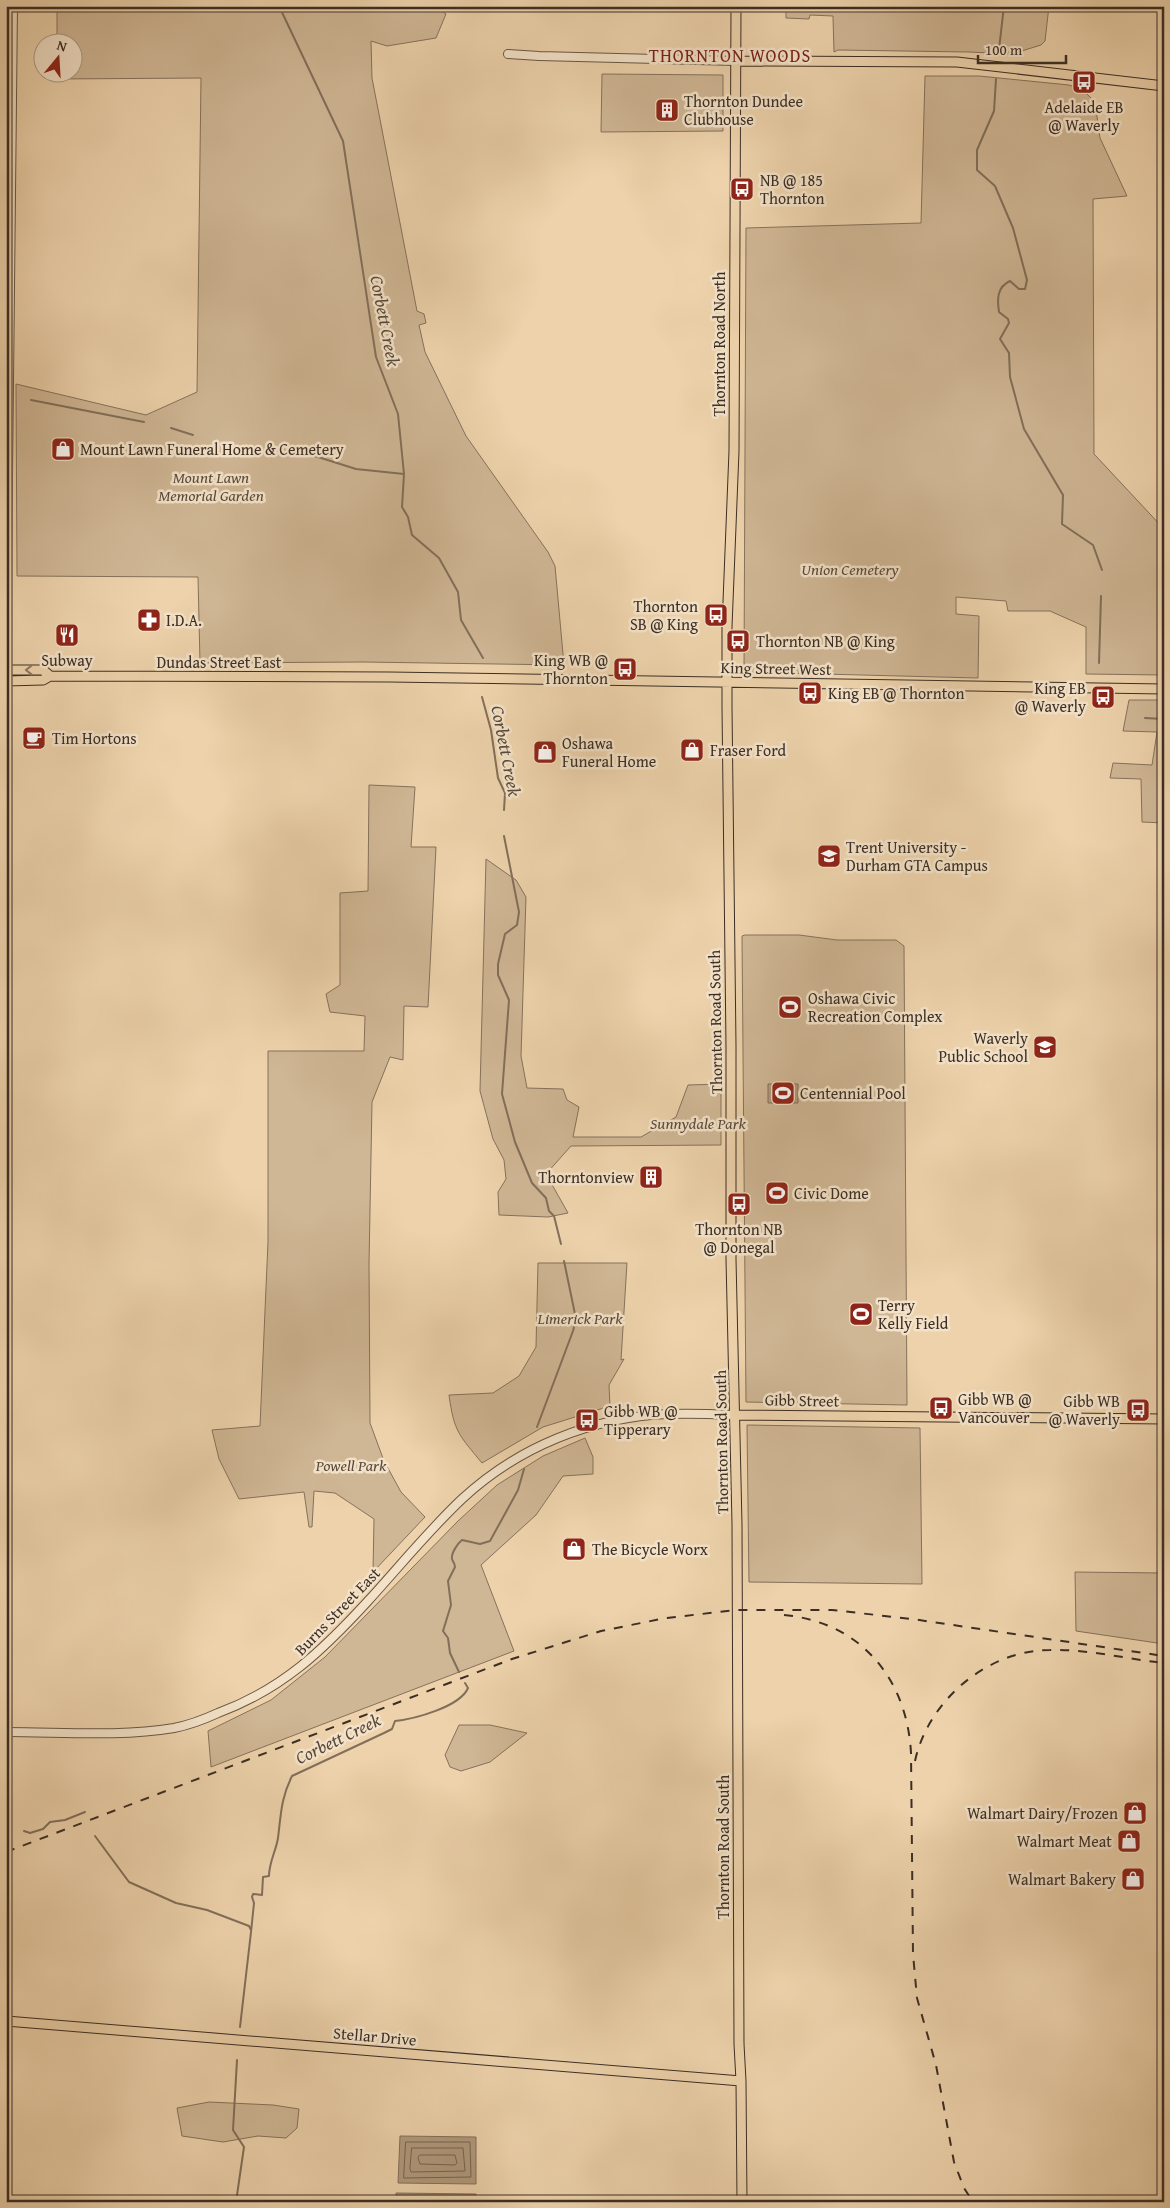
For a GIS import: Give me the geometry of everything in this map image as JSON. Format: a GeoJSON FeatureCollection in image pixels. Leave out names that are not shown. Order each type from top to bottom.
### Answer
{"type":"FeatureCollection","features":[{"type":"Feature","properties":{"kind":"main road","name":"Thornton Road North"},"geometry":{"type":"LineString","coordinates":[[727,682],[727,627],[734,451],[736,6]]}},
{"type":"Feature","properties":{"kind":"main road"},"geometry":{"type":"LineString","coordinates":[[736,61],[957,62],[1164,86]]}},
{"type":"Feature","properties":{"kind":"main road","name":"Dundas Street East"},"geometry":{"type":"LineString","coordinates":[[6,670],[43,670],[50,676]]}},
{"type":"Feature","properties":{"kind":"main road","name":"Dundas Street East"},"geometry":{"type":"LineString","coordinates":[[6,681],[43,680],[50,676],[389,677]]}},
{"type":"Feature","properties":{"kind":"main road","name":"King Street West"},"geometry":{"type":"LineString","coordinates":[[389,677],[1163,689]]}},
{"type":"Feature","properties":{"kind":"main road","name":"Thornton Road South"},"geometry":{"type":"LineString","coordinates":[[727,682],[731,1259],[735,1415],[739,2034],[742,2202]]}},
{"type":"Feature","properties":{"kind":"main road","name":"Gibb Street"},"geometry":{"type":"LineString","coordinates":[[735,1415],[1164,1419]]}},
{"type":"Feature","properties":{"kind":"main road","name":"Stellar Drive"},"geometry":{"type":"LineString","coordinates":[[6,2021],[741,2081]]}},
{"type":"Feature","properties":{"kind":"street"},"geometry":{"type":"LineString","coordinates":[[6,663],[12,6]]}},
{"type":"Feature","properties":{"kind":"street"},"geometry":{"type":"LineString","coordinates":[[508,54],[736,61]]}},
{"type":"Feature","properties":{"kind":"street","name":"Gibb Street"},"geometry":{"type":"LineString","coordinates":[[461,1500],[487,1478],[518,1457],[550,1441],[580,1430],[614,1421],[653,1415],[735,1415]]}},
{"type":"Feature","properties":{"kind":"street","name":"Burns Street East"},"geometry":{"type":"LineString","coordinates":[[6,1732],[130,1732],[176,1727],[220,1713],[270,1688],[304,1665],[328,1643],[461,1500]]}},
{"type":"Feature","properties":{"kind":"green space","name":"Mount Lawn Memorial Garden"},"geometry":{"type":"Polygon","coordinates":[[[57,6],[433,6],[446,14],[436,38],[387,46],[371,41],[372,78],[417,311],[424,314],[426,323],[419,325],[425,352],[466,436],[548,552],[555,566],[564,665],[363,662],[200,663],[198,577],[17,576],[16,384],[146,415],[197,392],[201,78],[82,79],[82,32],[57,32],[57,6]]]}},
{"type":"Feature","properties":{"kind":"green space"},"geometry":{"type":"Polygon","coordinates":[[[786,6],[1049,6],[1045,41],[1041,45],[1012,54],[838,50],[834,52],[833,16],[810,15],[809,19],[786,18],[786,6]]]}},
{"type":"Feature","properties":{"kind":"green space"},"geometry":{"type":"Polygon","coordinates":[[[602,74],[723,75],[723,131],[601,132],[602,74]]]}},
{"type":"Feature","properties":{"kind":"green space","name":"Union Cemetery"},"geometry":{"type":"Polygon","coordinates":[[[925,76],[979,76],[1069,85],[1082,89],[1095,102],[1100,138],[1127,196],[1093,199],[1094,454],[1164,529],[1164,675],[1086,674],[1086,627],[1050,611],[1008,611],[1006,601],[956,597],[956,614],[979,616],[978,678],[744,672],[746,228],[921,223],[925,76]]]}},
{"type":"Feature","properties":{"kind":"green space"},"geometry":{"type":"Polygon","coordinates":[[[1129,700],[1164,700],[1164,823],[1142,822],[1141,779],[1110,778],[1113,763],[1152,765],[1157,732],[1123,731],[1129,700]]]}},
{"type":"Feature","properties":{"kind":"green space","name":"Powell Park"},"geometry":{"type":"Polygon","coordinates":[[[369,785],[415,787],[411,847],[436,847],[428,1007],[404,1006],[403,1060],[390,1057],[372,1102],[369,1264],[370,1423],[384,1461],[401,1492],[425,1517],[373,1572],[374,1519],[335,1493],[314,1491],[312,1527],[309,1527],[304,1492],[239,1499],[219,1459],[212,1430],[260,1426],[268,1242],[268,1051],[364,1051],[365,1016],[330,1012],[326,994],[340,985],[340,893],[368,891],[369,785]]]}},
{"type":"Feature","properties":{"kind":"green space","name":"Sunnydale Park"},"geometry":{"type":"Polygon","coordinates":[[[486,859],[516,880],[526,897],[521,1056],[527,1088],[563,1089],[567,1100],[579,1107],[573,1137],[641,1137],[676,1117],[688,1085],[721,1084],[721,1145],[571,1146],[546,1174],[568,1213],[548,1217],[499,1215],[498,1192],[506,1179],[504,1160],[493,1139],[480,1091],[486,859]]]}},
{"type":"Feature","properties":{"kind":"green space","name":"Oshawa Civic Recreation Complex"},"geometry":{"type":"Polygon","coordinates":[[[799,935],[837,940],[896,940],[904,946],[907,1405],[746,1402],[742,936],[799,935]]]}},
{"type":"Feature","properties":{"kind":"green space","name":"Limerick Park"},"geometry":{"type":"Polygon","coordinates":[[[538,1263],[627,1263],[621,1360],[624,1359],[609,1385],[610,1406],[543,1427],[482,1463],[459,1432],[453,1417],[449,1395],[493,1393],[519,1376],[536,1347],[538,1263]]]}},
{"type":"Feature","properties":{"kind":"green space"},"geometry":{"type":"Polygon","coordinates":[[[747,1425],[920,1428],[922,1584],[749,1582],[747,1425]]]}},
{"type":"Feature","properties":{"kind":"green space"},"geometry":{"type":"Polygon","coordinates":[[[585,1438],[593,1457],[593,1474],[563,1476],[536,1515],[481,1565],[514,1651],[211,1767],[208,1731],[271,1700],[325,1657],[458,1521],[497,1485],[543,1456],[585,1438]]]}},
{"type":"Feature","properties":{"kind":"green space"},"geometry":{"type":"Polygon","coordinates":[[[1075,1572],[1164,1573],[1164,1644],[1076,1631],[1075,1572]]]}},
{"type":"Feature","properties":{"kind":"green space"},"geometry":{"type":"Polygon","coordinates":[[[459,1725],[490,1725],[527,1733],[490,1762],[461,1771],[450,1767],[445,1755],[459,1725]]]}},
{"type":"Feature","properties":{"kind":"green space"},"geometry":{"type":"Polygon","coordinates":[[[209,2102],[273,2105],[299,2109],[297,2128],[286,2138],[258,2136],[223,2142],[182,2136],[177,2108],[209,2102]]]}},
{"type":"Feature","properties":{"kind":"water","name":"Centennial Pool"},"geometry":{"type":"Polygon","coordinates":[[[768,1084],[798,1084],[798,1103],[768,1103],[768,1084]]]}},
{"type":"Feature","properties":{"kind":"water"},"geometry":{"type":"Polygon","coordinates":[[[400,2136],[476,2137],[476,2184],[398,2183],[400,2136]]]}},
{"type":"Feature","properties":{"kind":"water"},"geometry":{"type":"Polygon","coordinates":[[[396,2193],[476,2194],[476,2202],[396,2202],[396,2193]]]}},
{"type":"Feature","properties":{"kind":"waterway","name":"Corbett Creek"},"geometry":{"type":"LineString","coordinates":[[279,6],[343,141],[376,357],[398,414],[404,474],[402,507],[408,517],[412,535],[439,558],[458,592],[461,620],[483,658]]}},
{"type":"Feature","properties":{"kind":"waterway"},"geometry":{"type":"LineString","coordinates":[[999,49],[1004,6]]}},
{"type":"Feature","properties":{"kind":"waterway"},"geometry":{"type":"LineString","coordinates":[[996,79],[994,111],[977,150],[977,170],[995,186],[1013,228],[1027,280],[1025,289],[1019,289],[1010,281],[1000,290],[998,298],[999,312],[1008,319],[1009,323],[1000,339],[1009,353],[1010,377],[1024,429],[1063,495],[1062,524],[1093,545],[1102,570]]}},
{"type":"Feature","properties":{"kind":"waterway"},"geometry":{"type":"LineString","coordinates":[[31,400],[144,422]]}},
{"type":"Feature","properties":{"kind":"waterway"},"geometry":{"type":"LineString","coordinates":[[171,428],[193,435]]}},
{"type":"Feature","properties":{"kind":"waterway"},"geometry":{"type":"LineString","coordinates":[[299,451],[356,469],[404,474]]}},
{"type":"Feature","properties":{"kind":"waterway"},"geometry":{"type":"LineString","coordinates":[[1099,663],[1101,596]]}},
{"type":"Feature","properties":{"kind":"waterway","name":"Corbett Creek"},"geometry":{"type":"LineString","coordinates":[[482,697],[491,730],[498,778],[505,793],[504,810]]}},
{"type":"Feature","properties":{"kind":"waterway"},"geometry":{"type":"LineString","coordinates":[[1145,718],[1164,719]]}},
{"type":"Feature","properties":{"kind":"waterway","name":"Corbett Creek"},"geometry":{"type":"LineString","coordinates":[[504,836],[519,912],[517,925],[505,934],[498,964],[498,975],[509,1000],[502,1094],[515,1142],[532,1183],[546,1198],[549,1211],[554,1216],[561,1244]]}},
{"type":"Feature","properties":{"kind":"waterway","name":"Corbett Creek"},"geometry":{"type":"LineString","coordinates":[[537,1427],[576,1319],[564,1261]]}},
{"type":"Feature","properties":{"kind":"waterway","name":"Corbett Creek"},"geometry":{"type":"LineString","coordinates":[[459,1672],[450,1653],[448,1638],[443,1631],[451,1605],[448,1581],[455,1567],[452,1559],[453,1554],[462,1540],[480,1544],[490,1541],[518,1490],[524,1469]]}},
{"type":"Feature","properties":{"kind":"waterway","name":"Corbett Creek"},"geometry":{"type":"LineString","coordinates":[[240,2027],[254,1903],[252,1897],[253,1894],[262,1895],[263,1877],[269,1876],[278,1838],[284,1799],[292,1776],[392,1729],[395,1721],[424,1715],[456,1701],[468,1688],[465,1683]]}},
{"type":"Feature","properties":{"kind":"waterway"},"geometry":{"type":"LineString","coordinates":[[24,1831],[30,1833],[43,1829],[50,1822],[65,1820],[85,1812]]}},
{"type":"Feature","properties":{"kind":"waterway"},"geometry":{"type":"LineString","coordinates":[[95,1836],[129,1882],[176,1903],[207,1910],[249,1926],[251,1930]]}},
{"type":"Feature","properties":{"kind":"waterway","name":"Corbett Creek"},"geometry":{"type":"LineString","coordinates":[[236,2202],[244,2147],[233,2130],[237,2060]]}},
{"type":"Feature","properties":{"kind":"railway"},"geometry":{"type":"LineString","coordinates":[[6,1852],[512,1659],[601,1631],[666,1618],[737,1610],[832,1610],[912,1619],[1164,1656]]}},
{"type":"Feature","properties":{"kind":"railway"},"geometry":{"type":"LineString","coordinates":[[784,1615],[811,1620],[835,1629],[857,1642],[874,1658],[889,1678],[900,1701],[908,1726],[911,1753],[913,1954],[917,1998],[936,2065],[954,2162],[964,2188],[973,2202]]}},
{"type":"Feature","properties":{"kind":"railway"},"geometry":{"type":"LineString","coordinates":[[915,1761],[922,1739],[933,1718],[947,1700],[964,1683],[983,1669],[1004,1659],[1027,1652],[1064,1650],[1164,1663]]}},
{"type":"Feature","properties":{"kind":"place","name":"Adelaide EB @ Waverly"},"geometry":{"type":"Point","coordinates":[1084,82]}},
{"type":"Feature","properties":{"kind":"place","name":"Thornton Dundee Clubhouse"},"geometry":{"type":"Point","coordinates":[667,110]}},
{"type":"Feature","properties":{"kind":"place","name":"NB @ 185 Thornton"},"geometry":{"type":"Point","coordinates":[742,189]}},
{"type":"Feature","properties":{"kind":"place","name":"Mount Lawn Funeral Home & Cemetery"},"geometry":{"type":"Point","coordinates":[63,449]}},
{"type":"Feature","properties":{"kind":"place","name":"Thornton SB @ King"},"geometry":{"type":"Point","coordinates":[716,615]}},
{"type":"Feature","properties":{"kind":"place","name":"I.D.A."},"geometry":{"type":"Point","coordinates":[149,620]}},
{"type":"Feature","properties":{"kind":"place","name":"Subway"},"geometry":{"type":"Point","coordinates":[67,635]}},
{"type":"Feature","properties":{"kind":"place","name":"Thornton NB @ King"},"geometry":{"type":"Point","coordinates":[738,641]}},
{"type":"Feature","properties":{"kind":"place","name":"King WB @ Thornton"},"geometry":{"type":"Point","coordinates":[625,669]}},
{"type":"Feature","properties":{"kind":"place","name":"King EB @ Thornton"},"geometry":{"type":"Point","coordinates":[810,693]}},
{"type":"Feature","properties":{"kind":"place","name":"King EB @ Waverly"},"geometry":{"type":"Point","coordinates":[1103,697]}},
{"type":"Feature","properties":{"kind":"place","name":"Tim Hortons"},"geometry":{"type":"Point","coordinates":[34,738]}},
{"type":"Feature","properties":{"kind":"place","name":"Fraser Ford"},"geometry":{"type":"Point","coordinates":[692,750]}},
{"type":"Feature","properties":{"kind":"place","name":"Oshawa Funeral Home"},"geometry":{"type":"Point","coordinates":[545,752]}},
{"type":"Feature","properties":{"kind":"place","name":"Trent University - Durham GTA Campus"},"geometry":{"type":"Point","coordinates":[829,856]}},
{"type":"Feature","properties":{"kind":"place","name":"Oshawa Civic Recreation Complex"},"geometry":{"type":"Point","coordinates":[790,1007]}},
{"type":"Feature","properties":{"kind":"place","name":"Waverly Public School"},"geometry":{"type":"Point","coordinates":[1045,1047]}},
{"type":"Feature","properties":{"kind":"place","name":"Centennial Pool"},"geometry":{"type":"Point","coordinates":[783,1093]}},
{"type":"Feature","properties":{"kind":"place","name":"Thorntonview"},"geometry":{"type":"Point","coordinates":[651,1177]}},
{"type":"Feature","properties":{"kind":"place","name":"Civic Dome"},"geometry":{"type":"Point","coordinates":[777,1193]}},
{"type":"Feature","properties":{"kind":"place","name":"Thornton NB @ Donegal"},"geometry":{"type":"Point","coordinates":[739,1204]}},
{"type":"Feature","properties":{"kind":"place","name":"Terry Kelly Field"},"geometry":{"type":"Point","coordinates":[861,1314]}},
{"type":"Feature","properties":{"kind":"place","name":"Gibb WB @ Vancouver"},"geometry":{"type":"Point","coordinates":[941,1408]}},
{"type":"Feature","properties":{"kind":"place","name":"Gibb WB @ Waverly"},"geometry":{"type":"Point","coordinates":[1138,1410]}},
{"type":"Feature","properties":{"kind":"place","name":"Gibb WB @ Tipperary"},"geometry":{"type":"Point","coordinates":[587,1420]}},
{"type":"Feature","properties":{"kind":"place","name":"The Bicycle Worx"},"geometry":{"type":"Point","coordinates":[574,1549]}},
{"type":"Feature","properties":{"kind":"place","name":"Walmart Dairy/Frozen"},"geometry":{"type":"Point","coordinates":[1135,1813]}},
{"type":"Feature","properties":{"kind":"place","name":"Walmart Meat"},"geometry":{"type":"Point","coordinates":[1129,1841]}},
{"type":"Feature","properties":{"kind":"place","name":"Walmart Bakery"},"geometry":{"type":"Point","coordinates":[1133,1879]}},
{"type":"Feature","properties":{"kind":"district","name":"THORNTON WOODS"},"geometry":{"type":"Point","coordinates":[730,56]}}]}
